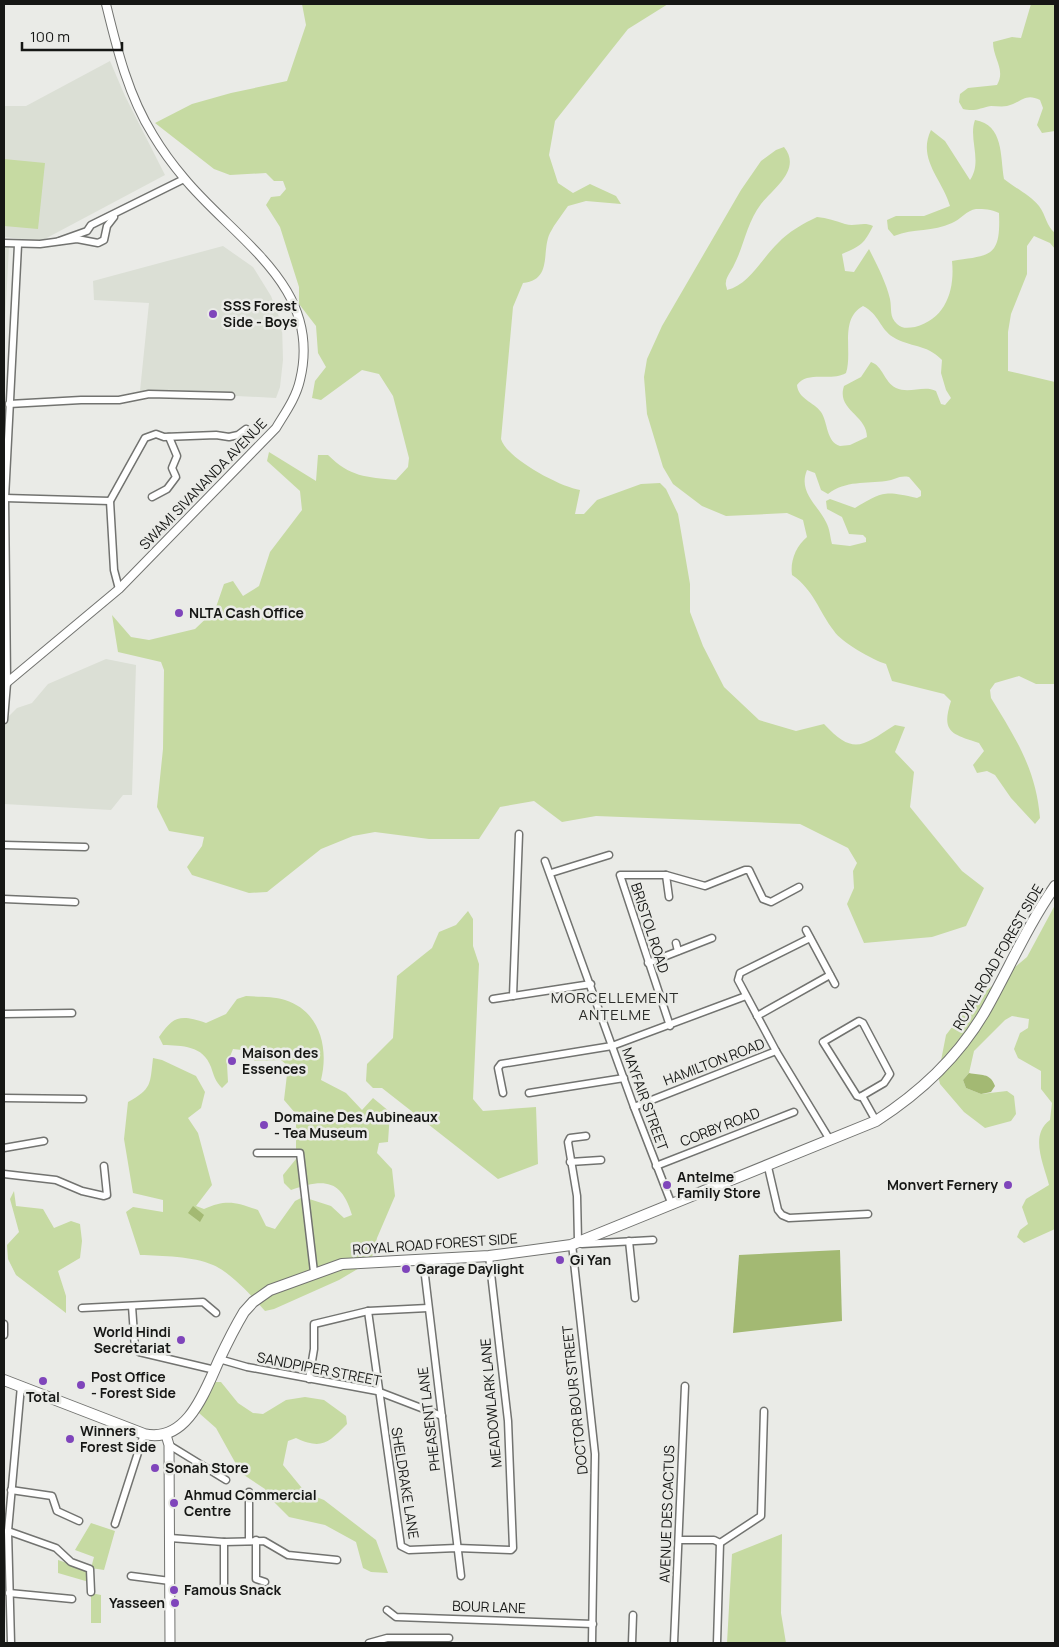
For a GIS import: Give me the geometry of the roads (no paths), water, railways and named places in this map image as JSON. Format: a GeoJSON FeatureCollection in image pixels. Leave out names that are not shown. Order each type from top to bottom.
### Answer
{"type":"FeatureCollection","features":[{"type":"Feature","properties":{"kind":"main road","name":"ROYAL ROAD FOREST SIDE"},"geometry":{"type":"LineString","coordinates":[[166,1435],[178,1428],[200,1402],[233,1330],[253,1302],[270,1290],[314,1272],[342,1264],[489,1256],[574,1243],[768,1167],[876,1121],[899,1106],[924,1084],[947,1062],[967,1038],[983,1014],[1055,886]]}},
{"type":"Feature","properties":{"kind":"main road"},"geometry":{"type":"LineString","coordinates":[[4,1380],[144,1434],[153,1436],[166,1435],[169,1445],[170,1643]]}},
{"type":"Feature","properties":{"kind":"street","name":"SWAMI SIVANANDA AVENUE"},"geometry":{"type":"LineString","coordinates":[[5,684],[119,590],[276,428],[293,400],[300,380],[304,353],[302,330],[297,310],[287,289],[251,247],[184,179],[153,135],[140,111],[119,55],[106,4]]}},
{"type":"Feature","properties":{"kind":"street"},"geometry":{"type":"LineString","coordinates":[[59,242],[87,231],[91,225],[119,213],[184,179]]}},
{"type":"Feature","properties":{"kind":"street"},"geometry":{"type":"LineString","coordinates":[[4,243],[18,245],[77,240],[101,242],[105,237],[107,226],[119,213]]}},
{"type":"Feature","properties":{"kind":"street"},"geometry":{"type":"LineString","coordinates":[[96,224],[103,227],[106,231]]}},
{"type":"Feature","properties":{"kind":"street"},"geometry":{"type":"LineString","coordinates":[[87,231],[90,241]]}},
{"type":"Feature","properties":{"kind":"street"},"geometry":{"type":"LineString","coordinates":[[4,720],[6,433],[18,245]]}},
{"type":"Feature","properties":{"kind":"street"},"geometry":{"type":"LineString","coordinates":[[9,404],[119,400],[149,394],[231,396]]}},
{"type":"Feature","properties":{"kind":"street"},"geometry":{"type":"LineString","coordinates":[[119,590],[114,570],[110,501],[145,438],[156,434],[169,437],[216,435],[229,437],[238,435],[246,429]]}},
{"type":"Feature","properties":{"kind":"street"},"geometry":{"type":"LineString","coordinates":[[152,497],[167,489],[176,477],[172,468],[177,456],[169,437]]}},
{"type":"Feature","properties":{"kind":"street"},"geometry":{"type":"LineString","coordinates":[[5,498],[110,501]]}},
{"type":"Feature","properties":{"kind":"street"},"geometry":{"type":"LineString","coordinates":[[513,996],[519,834]]}},
{"type":"Feature","properties":{"kind":"street"},"geometry":{"type":"LineString","coordinates":[[4,846],[86,848]]}},
{"type":"Feature","properties":{"kind":"street"},"geometry":{"type":"LineString","coordinates":[[551,873],[609,855]]}},
{"type":"Feature","properties":{"kind":"street","name":"MAYFAIR STREET"},"geometry":{"type":"LineString","coordinates":[[545,860],[634,1107],[672,1205]]}},
{"type":"Feature","properties":{"kind":"street","name":"BRISTOL ROAD"},"geometry":{"type":"LineString","coordinates":[[670,1026],[620,875],[666,875],[705,886],[745,870],[752,873],[763,900],[767,902],[771,902],[799,887]]}},
{"type":"Feature","properties":{"kind":"street"},"geometry":{"type":"LineString","coordinates":[[666,875],[669,897]]}},
{"type":"Feature","properties":{"kind":"street"},"geometry":{"type":"LineString","coordinates":[[4,899],[74,902]]}},
{"type":"Feature","properties":{"kind":"street"},"geometry":{"type":"LineString","coordinates":[[806,930],[835,984]]}},
{"type":"Feature","properties":{"kind":"street"},"geometry":{"type":"LineString","coordinates":[[648,962],[712,938]]}},
{"type":"Feature","properties":{"kind":"street"},"geometry":{"type":"LineString","coordinates":[[810,938],[740,973],[738,980],[776,1051],[830,1140]]}},
{"type":"Feature","properties":{"kind":"street"},"geometry":{"type":"LineString","coordinates":[[676,942],[678,951]]}},
{"type":"Feature","properties":{"kind":"street"},"geometry":{"type":"LineString","coordinates":[[757,1016],[830,975]]}},
{"type":"Feature","properties":{"kind":"street"},"geometry":{"type":"LineString","coordinates":[[493,999],[591,984]]}},
{"type":"Feature","properties":{"kind":"street"},"geometry":{"type":"LineString","coordinates":[[503,1093],[498,1068],[501,1064],[612,1046],[670,1026],[746,996]]}},
{"type":"Feature","properties":{"kind":"street"},"geometry":{"type":"LineString","coordinates":[[4,1014],[72,1013]]}},
{"type":"Feature","properties":{"kind":"street"},"geometry":{"type":"LineString","coordinates":[[859,1021],[864,1023],[890,1074],[884,1083],[862,1096],[857,1096],[823,1042],[859,1021]]}},
{"type":"Feature","properties":{"kind":"street","name":"HAMILTON ROAD"},"geometry":{"type":"LineString","coordinates":[[634,1107],[776,1051]]}},
{"type":"Feature","properties":{"kind":"street"},"geometry":{"type":"LineString","coordinates":[[528,1093],[624,1078]]}},
{"type":"Feature","properties":{"kind":"street"},"geometry":{"type":"LineString","coordinates":[[862,1096],[876,1121]]}},
{"type":"Feature","properties":{"kind":"street"},"geometry":{"type":"LineString","coordinates":[[4,1098],[83,1099]]}},
{"type":"Feature","properties":{"kind":"street","name":"CORBY ROAD"},"geometry":{"type":"LineString","coordinates":[[656,1166],[794,1112]]}},
{"type":"Feature","properties":{"kind":"street","name":"DOCTOR BOUR STREET"},"geometry":{"type":"LineString","coordinates":[[586,1136],[569,1140],[570,1162],[577,1196],[574,1243],[595,1454],[592,1643]]}},
{"type":"Feature","properties":{"kind":"street"},"geometry":{"type":"LineString","coordinates":[[4,1148],[44,1141]]}},
{"type":"Feature","properties":{"kind":"street"},"geometry":{"type":"LineString","coordinates":[[258,1153],[300,1153],[314,1272]]}},
{"type":"Feature","properties":{"kind":"street"},"geometry":{"type":"LineString","coordinates":[[570,1162],[601,1160]]}},
{"type":"Feature","properties":{"kind":"street"},"geometry":{"type":"LineString","coordinates":[[4,1174],[56,1180],[82,1192],[104,1196],[107,1195],[104,1166]]}},
{"type":"Feature","properties":{"kind":"street"},"geometry":{"type":"LineString","coordinates":[[768,1167],[778,1210],[782,1215],[789,1218],[868,1214]]}},
{"type":"Feature","properties":{"kind":"street"},"geometry":{"type":"LineString","coordinates":[[574,1243],[653,1240]]}},
{"type":"Feature","properties":{"kind":"street"},"geometry":{"type":"LineString","coordinates":[[629,1241],[635,1298]]}},
{"type":"Feature","properties":{"kind":"street","name":"MEADOWLARK LANE"},"geometry":{"type":"LineString","coordinates":[[489,1256],[508,1420],[513,1548]]}},
{"type":"Feature","properties":{"kind":"street","name":"PHEASENT LANE"},"geometry":{"type":"LineString","coordinates":[[423,1259],[457,1548],[462,1576]]}},
{"type":"Feature","properties":{"kind":"street"},"geometry":{"type":"LineString","coordinates":[[82,1308],[203,1302],[216,1313]]}},
{"type":"Feature","properties":{"kind":"street"},"geometry":{"type":"LineString","coordinates":[[132,1306],[135,1348],[139,1352],[215,1370]]}},
{"type":"Feature","properties":{"kind":"street"},"geometry":{"type":"LineString","coordinates":[[308,1379],[314,1349],[314,1324],[368,1312],[428,1308]]}},
{"type":"Feature","properties":{"kind":"street","name":"SHELDRAKE LANE"},"geometry":{"type":"LineString","coordinates":[[368,1312],[377,1391],[401,1546],[409,1550],[457,1548],[511,1550],[513,1548]]}},
{"type":"Feature","properties":{"kind":"street"},"geometry":{"type":"LineString","coordinates":[[4,1324],[4,1335]]}},
{"type":"Feature","properties":{"kind":"street","name":"SANDPIPER STREET"},"geometry":{"type":"LineString","coordinates":[[220,1359],[247,1367],[377,1391],[442,1416]]}},
{"type":"Feature","properties":{"kind":"street"},"geometry":{"type":"LineString","coordinates":[[10,1643],[10,1593],[6,1583],[8,1531],[6,1510],[11,1490],[21,1386]]}},
{"type":"Feature","properties":{"kind":"street","name":"AVENUE DES CACTUS"},"geometry":{"type":"LineString","coordinates":[[674,1643],[685,1386]]}},
{"type":"Feature","properties":{"kind":"street"},"geometry":{"type":"LineString","coordinates":[[720,1543],[761,1516],[764,1411]]}},
{"type":"Feature","properties":{"kind":"street"},"geometry":{"type":"LineString","coordinates":[[115,1524],[144,1434]]}},
{"type":"Feature","properties":{"kind":"street"},"geometry":{"type":"LineString","coordinates":[[169,1445],[226,1480]]}},
{"type":"Feature","properties":{"kind":"street"},"geometry":{"type":"LineString","coordinates":[[11,1490],[52,1496],[56,1511],[79,1521]]}},
{"type":"Feature","properties":{"kind":"street"},"geometry":{"type":"LineString","coordinates":[[249,1492],[256,1579],[265,1582]]}},
{"type":"Feature","properties":{"kind":"street"},"geometry":{"type":"LineString","coordinates":[[8,1531],[56,1548],[71,1562],[88,1568],[91,1573],[91,1592]]}},
{"type":"Feature","properties":{"kind":"street"},"geometry":{"type":"LineString","coordinates":[[170,1538],[224,1542],[264,1541],[288,1555],[337,1560]]}},
{"type":"Feature","properties":{"kind":"street"},"geometry":{"type":"LineString","coordinates":[[679,1540],[714,1540],[720,1543]]}},
{"type":"Feature","properties":{"kind":"street"},"geometry":{"type":"LineString","coordinates":[[224,1542],[224,1588]]}},
{"type":"Feature","properties":{"kind":"street"},"geometry":{"type":"LineString","coordinates":[[718,1643],[720,1543]]}},
{"type":"Feature","properties":{"kind":"street"},"geometry":{"type":"LineString","coordinates":[[131,1576],[170,1581]]}},
{"type":"Feature","properties":{"kind":"street"},"geometry":{"type":"LineString","coordinates":[[10,1593],[72,1599]]}},
{"type":"Feature","properties":{"kind":"street","name":"BOUR LANE"},"geometry":{"type":"LineString","coordinates":[[387,1610],[396,1616],[593,1624]]}},
{"type":"Feature","properties":{"kind":"street"},"geometry":{"type":"LineString","coordinates":[[632,1615],[632,1643]]}},
{"type":"Feature","properties":{"kind":"street"},"geometry":{"type":"LineString","coordinates":[[369,1643],[387,1638],[449,1638]]}},
{"type":"Feature","properties":{"kind":"street"},"geometry":{"type":"LineString","coordinates":[[170,1643],[175,1643]]}},
{"type":"Feature","properties":{"kind":"place","name":"SSS Forest Side - Boys"},"geometry":{"type":"Point","coordinates":[213,314]}},
{"type":"Feature","properties":{"kind":"place","name":"NLTA Cash Office"},"geometry":{"type":"Point","coordinates":[179,613]}},
{"type":"Feature","properties":{"kind":"place","name":"Maison des Essences"},"geometry":{"type":"Point","coordinates":[232,1061]}},
{"type":"Feature","properties":{"kind":"place","name":"Domaine Des Aubineaux - Tea Museum"},"geometry":{"type":"Point","coordinates":[264,1125]}},
{"type":"Feature","properties":{"kind":"place","name":"Antelme Family Store"},"geometry":{"type":"Point","coordinates":[667,1185]}},
{"type":"Feature","properties":{"kind":"place","name":"Monvert Fernery"},"geometry":{"type":"Point","coordinates":[1008,1185]}},
{"type":"Feature","properties":{"kind":"place","name":"Gi Yan"},"geometry":{"type":"Point","coordinates":[560,1260]}},
{"type":"Feature","properties":{"kind":"place","name":"Garage Daylight"},"geometry":{"type":"Point","coordinates":[406,1269]}},
{"type":"Feature","properties":{"kind":"place","name":"World Hindi Secretariat"},"geometry":{"type":"Point","coordinates":[181,1340]}},
{"type":"Feature","properties":{"kind":"place","name":"Total"},"geometry":{"type":"Point","coordinates":[43,1381]}},
{"type":"Feature","properties":{"kind":"place","name":"Post Office - Forest Side"},"geometry":{"type":"Point","coordinates":[81,1385]}},
{"type":"Feature","properties":{"kind":"place","name":"Winners Forest Side"},"geometry":{"type":"Point","coordinates":[70,1439]}},
{"type":"Feature","properties":{"kind":"place","name":"Sonah Store"},"geometry":{"type":"Point","coordinates":[155,1468]}},
{"type":"Feature","properties":{"kind":"place","name":"Ahmud Commercial Centre"},"geometry":{"type":"Point","coordinates":[174,1503]}},
{"type":"Feature","properties":{"kind":"place","name":"Famous Snack"},"geometry":{"type":"Point","coordinates":[174,1590]}},
{"type":"Feature","properties":{"kind":"place","name":"Yasseen"},"geometry":{"type":"Point","coordinates":[175,1603]}},
{"type":"Feature","properties":{"kind":"district","name":"MORCELLEMENT ANTELME"},"geometry":{"type":"Point","coordinates":[615,1006]}}]}
